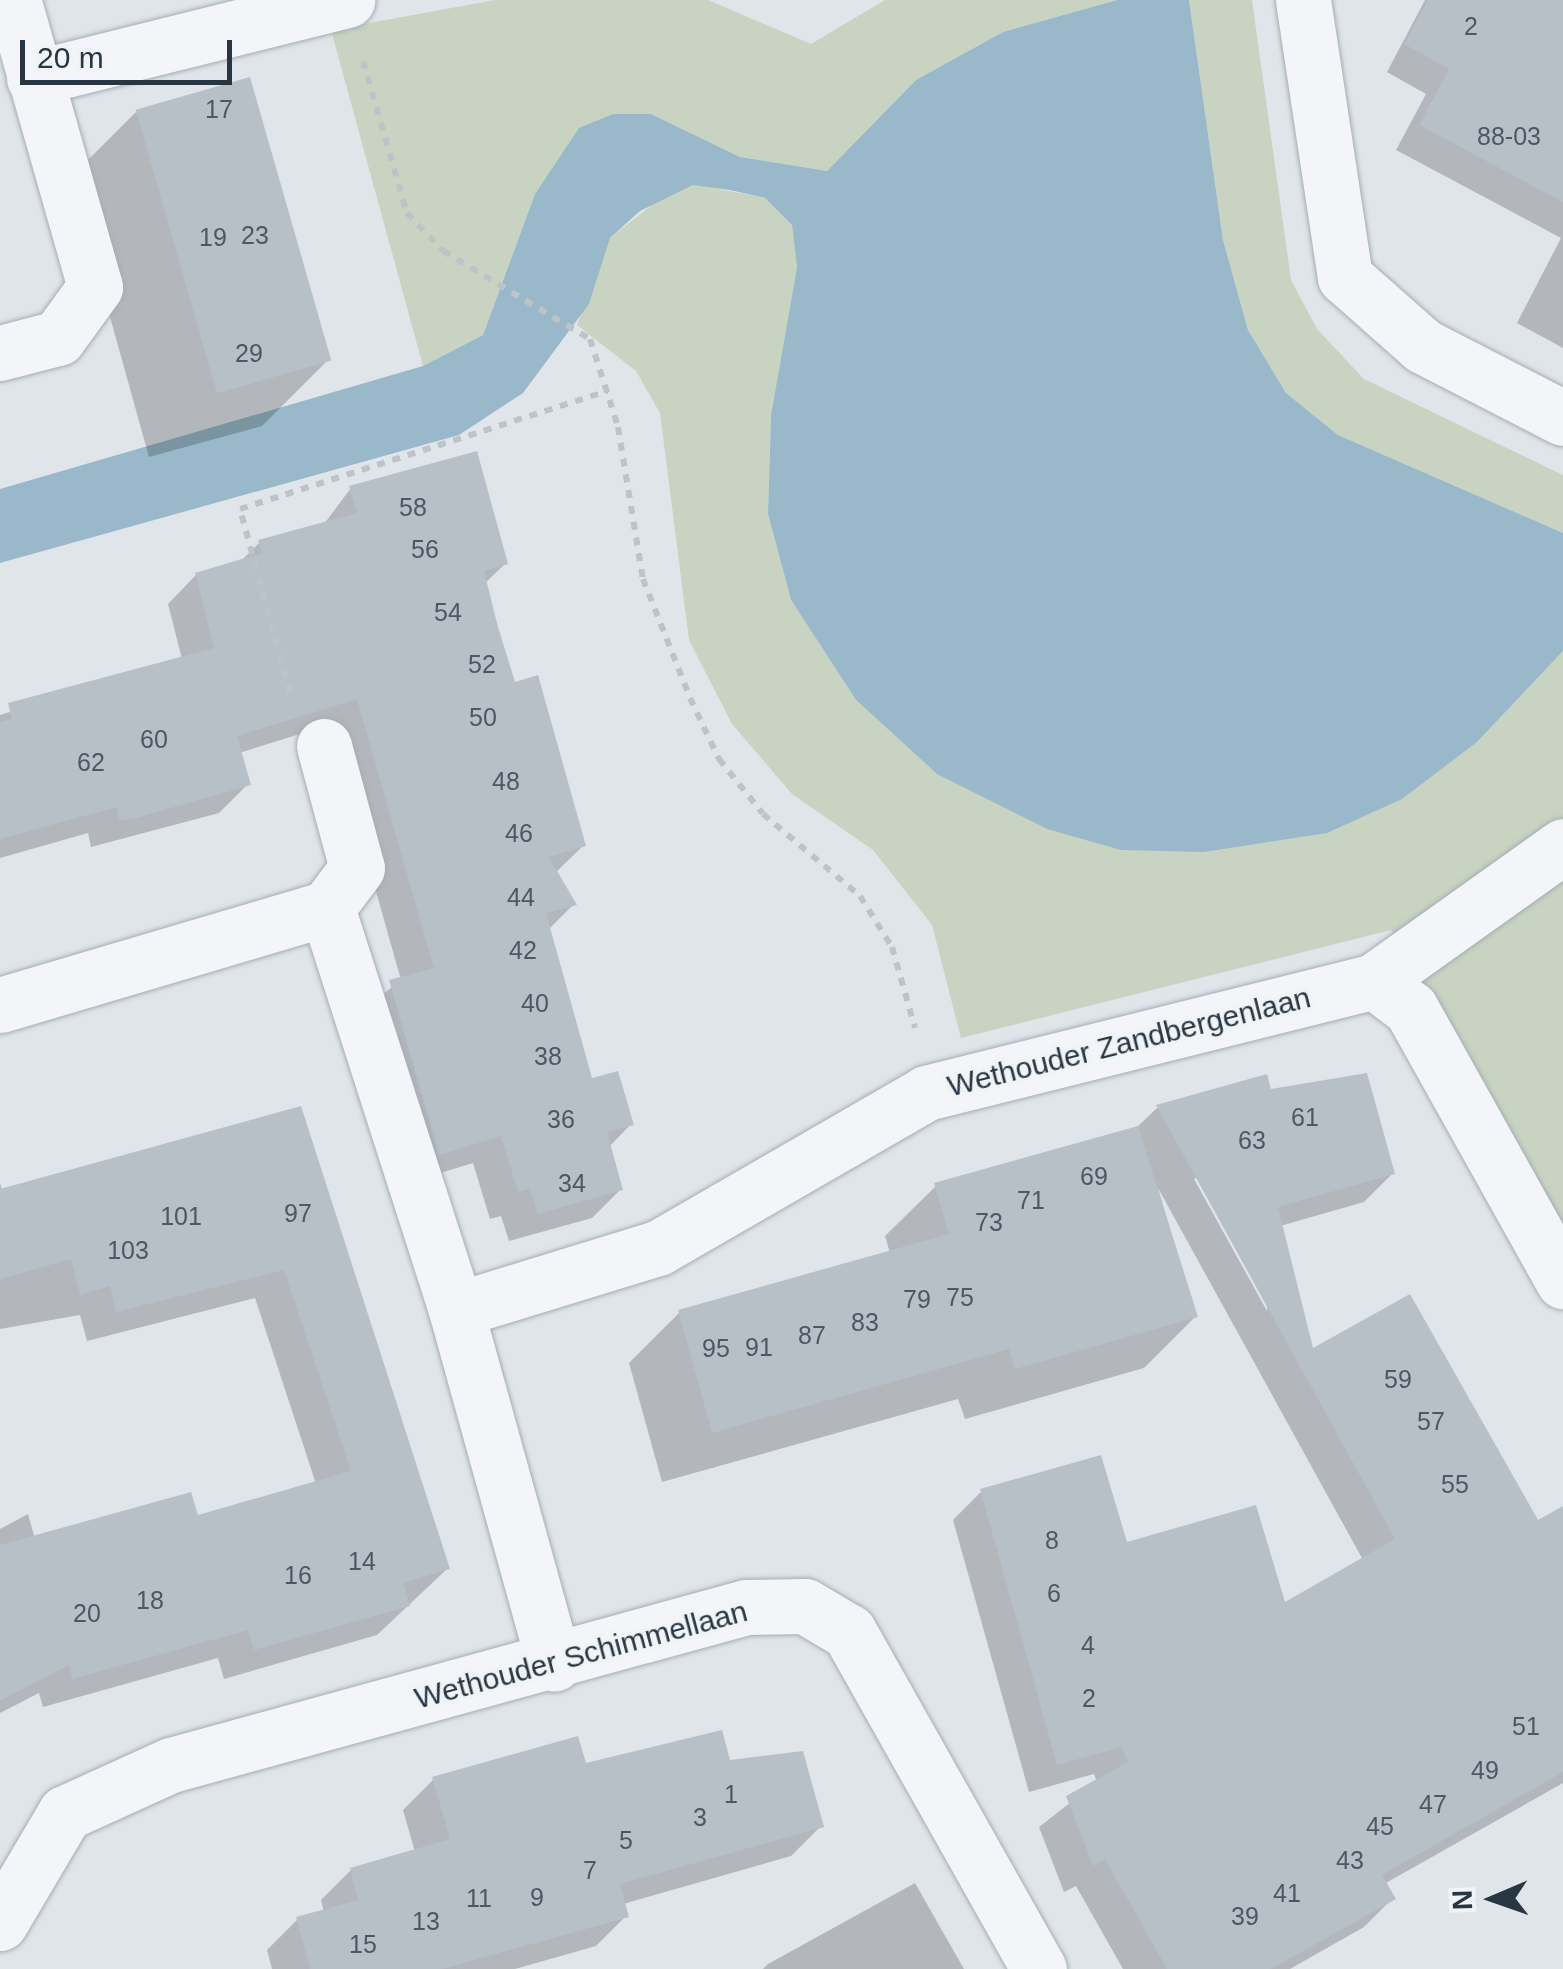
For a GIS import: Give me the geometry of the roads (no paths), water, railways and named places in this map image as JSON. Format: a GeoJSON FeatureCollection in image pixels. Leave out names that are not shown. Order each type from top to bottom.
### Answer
{"type":"FeatureCollection","features":[{"type":"Feature","properties":{"kind":"street"},"geometry":{"type":"LineString","coordinates":[[0,353],[58,338],[95,287],[13,0]]}},
{"type":"Feature","properties":{"kind":"street"},"geometry":{"type":"LineString","coordinates":[[34,78],[345,0]]}},
{"type":"Feature","properties":{"kind":"street"},"geometry":{"type":"LineString","coordinates":[[1303,0],[1345,278],[1423,346],[1563,418]]}},
{"type":"Feature","properties":{"kind":"street"},"geometry":{"type":"LineString","coordinates":[[0,1004],[327,908],[356,868],[324,746]]}},
{"type":"Feature","properties":{"kind":"street"},"geometry":{"type":"LineString","coordinates":[[1563,846],[1374,981],[1411,1009],[1563,1281]]}},
{"type":"Feature","properties":{"kind":"street"},"geometry":{"type":"LineString","coordinates":[[327,908],[456,1310],[554,1664]]}},
{"type":"Feature","properties":{"kind":"street","name":"Wethouder Zandbergenlaan"},"geometry":{"type":"LineString","coordinates":[[456,1310],[658,1248],[926,1094],[1374,981]]}},
{"type":"Feature","properties":{"kind":"street","name":"Wethouder Schimmellaan"},"geometry":{"type":"LineString","coordinates":[[0,1923],[65,1814],[171,1764],[554,1664],[746,1607],[805,1606],[849,1632],[1039,1969]]}},
{"type":"Feature","properties":{"kind":"water"},"geometry":{"type":"Polygon","coordinates":[[[1117,0],[1189,0],[1223,240],[1248,330],[1286,393],[1338,435],[1563,533],[1563,651],[1477,742],[1402,799],[1327,833],[1204,852],[1121,850],[1047,829],[937,774],[856,700],[791,600],[768,514],[771,415],[797,267],[792,225],[765,198],[730,190],[693,185],[640,211],[610,238],[589,304],[523,393],[459,435],[0,563],[0,489],[423,366],[483,335],[535,194],[579,128],[613,114],[651,114],[740,157],[827,171],[916,80],[1003,32],[1117,0]]]}}]}
